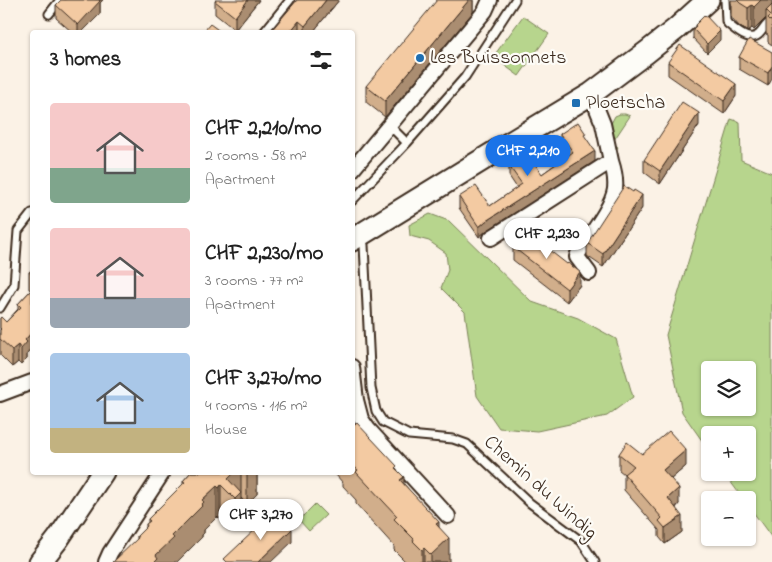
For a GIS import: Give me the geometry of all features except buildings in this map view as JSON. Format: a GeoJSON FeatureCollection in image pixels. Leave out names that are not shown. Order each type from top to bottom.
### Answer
{"type":"FeatureCollection","features":[{"type":"Feature","properties":{"kind":"main road"},"geometry":{"type":"LineString","coordinates":[[356,238],[591,94],[676,29],[708,0]]}},
{"type":"Feature","properties":{"kind":"main road"},"geometry":{"type":"LineString","coordinates":[[40,562],[58,539],[101,475]]}},
{"type":"Feature","properties":{"kind":"street"},"geometry":{"type":"LineString","coordinates":[[355,167],[485,11],[490,0]]}},
{"type":"Feature","properties":{"kind":"street"},"geometry":{"type":"LineString","coordinates":[[590,273],[577,257],[613,199],[616,188],[612,161],[602,124],[591,94]]}},
{"type":"Feature","properties":{"kind":"street"},"geometry":{"type":"LineString","coordinates":[[491,238],[612,161]]}},
{"type":"Feature","properties":{"kind":"street"},"geometry":{"type":"LineString","coordinates":[[0,394],[30,383]]}},
{"type":"Feature","properties":{"kind":"street"},"geometry":{"type":"LineString","coordinates":[[355,392],[361,419],[368,429],[448,516]]}},
{"type":"Feature","properties":{"kind":"street"},"geometry":{"type":"LineString","coordinates":[[106,562],[160,475]]}},
{"type":"Feature","properties":{"kind":"lane"},"geometry":{"type":"LineString","coordinates":[[49,14],[60,0]]}},
{"type":"Feature","properties":{"kind":"lane"},"geometry":{"type":"LineString","coordinates":[[266,30],[290,0]]}},
{"type":"Feature","properties":{"kind":"lane"},"geometry":{"type":"LineString","coordinates":[[355,196],[407,143],[465,77],[515,0]]}},
{"type":"Feature","properties":{"kind":"lane"},"geometry":{"type":"LineString","coordinates":[[725,0],[726,21],[746,36],[758,36],[772,20]]}},
{"type":"Feature","properties":{"kind":"lane"},"geometry":{"type":"LineString","coordinates":[[390,126],[407,143]]}},
{"type":"Feature","properties":{"kind":"lane"},"geometry":{"type":"LineString","coordinates":[[0,308],[14,285],[18,232],[30,216]]}},
{"type":"Feature","properties":{"kind":"lane","name":"Chemin du Windig"},"geometry":{"type":"LineString","coordinates":[[356,238],[364,245],[371,388],[376,411],[383,422],[409,435],[453,439],[468,444],[530,503],[581,541],[595,562]]}},
{"type":"Feature","properties":{"kind":"green space"},"geometry":{"type":"Polygon","coordinates":[[[523,16],[549,34],[519,76],[493,57],[523,16]]]}},
{"type":"Feature","properties":{"kind":"green space"},"geometry":{"type":"Polygon","coordinates":[[[620,114],[630,116],[612,143],[618,147],[614,153],[608,129],[615,116],[620,114]]]}},
{"type":"Feature","properties":{"kind":"green space"},"geometry":{"type":"Polygon","coordinates":[[[731,119],[740,122],[741,160],[772,173],[772,538],[756,516],[756,491],[737,491],[730,481],[756,481],[756,426],[701,426],[701,439],[682,412],[666,335],[731,119]]]}},
{"type":"Feature","properties":{"kind":"green space"},"geometry":{"type":"Polygon","coordinates":[[[430,214],[449,221],[532,302],[578,318],[616,339],[633,397],[607,416],[537,431],[499,428],[477,396],[465,312],[441,288],[448,270],[446,253],[429,241],[410,236],[409,225],[430,214]]]}},
{"type":"Feature","properties":{"kind":"green space"},"geometry":{"type":"Polygon","coordinates":[[[315,504],[326,515],[309,531],[299,520],[315,504]]]}},
{"type":"Feature","properties":{"kind":"place","name":"Les Buissonnets"},"geometry":{"type":"Point","coordinates":[420,58]}},
{"type":"Feature","properties":{"kind":"place","name":"Ploetscha"},"geometry":{"type":"Point","coordinates":[576,103]}}]}
